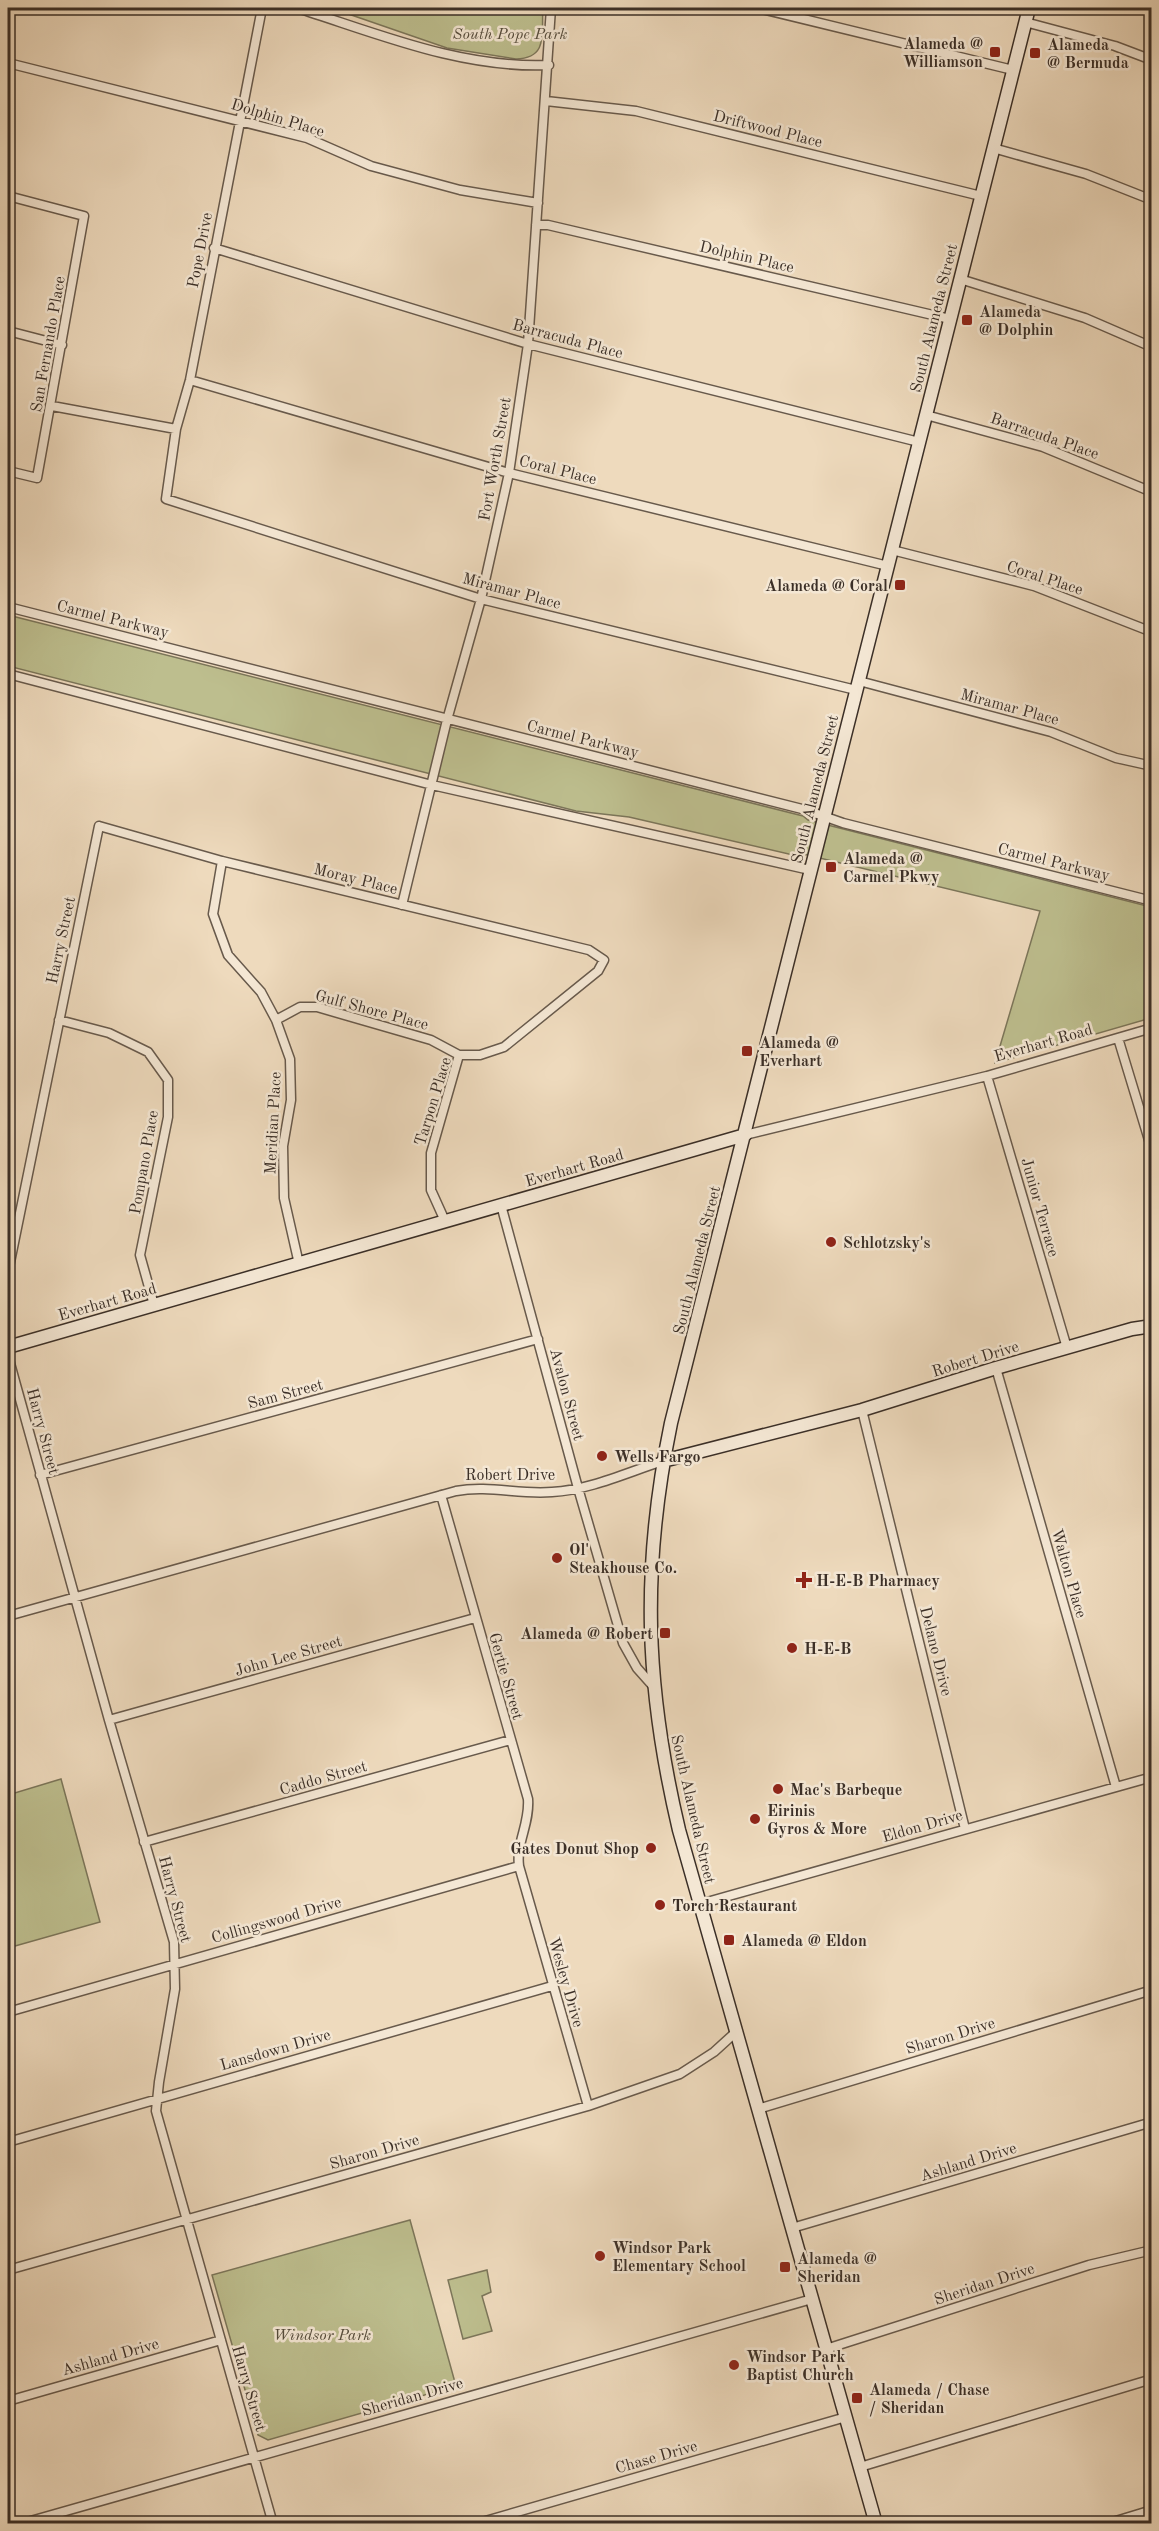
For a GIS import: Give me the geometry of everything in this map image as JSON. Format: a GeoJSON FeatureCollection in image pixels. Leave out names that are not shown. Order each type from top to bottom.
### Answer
{"type":"FeatureCollection","features":[{"type":"Feature","properties":{"kind":"main road","name":"South Alameda Street"},"geometry":{"type":"LineString","coordinates":[[876,2523],[700,1904],[668,1782],[653,1686],[650,1578],[663,1461],[810,870],[1029,8]]}},
{"type":"Feature","properties":{"kind":"main road","name":"Everhart Road"},"geometry":{"type":"LineString","coordinates":[[8,1347],[745,1135]]}},
{"type":"Feature","properties":{"kind":"main road","name":"Robert Drive"},"geometry":{"type":"LineString","coordinates":[[663,1461],[862,1410],[996,1368],[1132,1329],[1152,1326]]}},
{"type":"Feature","properties":{"kind":"street","name":"Pope Drive"},"geometry":{"type":"LineString","coordinates":[[165,499],[176,429],[190,380],[262,8]]}},
{"type":"Feature","properties":{"kind":"street"},"geometry":{"type":"LineString","coordinates":[[297,8],[448,55],[520,66],[549,65]]}},
{"type":"Feature","properties":{"kind":"street","name":"Fort Worth Street"},"geometry":{"type":"LineString","coordinates":[[402,905],[447,720],[481,599],[509,473],[528,344],[549,65],[551,8]]}},
{"type":"Feature","properties":{"kind":"street"},"geometry":{"type":"LineString","coordinates":[[758,8],[1013,70]]}},
{"type":"Feature","properties":{"kind":"street"},"geometry":{"type":"LineString","coordinates":[[1025,22],[1115,46],[1152,60]]}},
{"type":"Feature","properties":{"kind":"street","name":"Dolphin Place"},"geometry":{"type":"LineString","coordinates":[[8,63],[307,138],[371,166],[460,190],[538,203]]}},
{"type":"Feature","properties":{"kind":"street","name":"Driftwood Place"},"geometry":{"type":"LineString","coordinates":[[546,101],[636,111],[981,196]]}},
{"type":"Feature","properties":{"kind":"street"},"geometry":{"type":"LineString","coordinates":[[993,148],[1086,174],[1152,200]]}},
{"type":"Feature","properties":{"kind":"street","name":"San Fernando Place"},"geometry":{"type":"LineString","coordinates":[[8,196],[84,216],[52,406],[37,478],[8,471]]}},
{"type":"Feature","properties":{"kind":"street","name":"Dolphin Place"},"geometry":{"type":"LineString","coordinates":[[536,225],[548,225],[950,319]]}},
{"type":"Feature","properties":{"kind":"street","name":"Barracuda Place"},"geometry":{"type":"LineString","coordinates":[[214,248],[528,344],[919,442]]}},
{"type":"Feature","properties":{"kind":"street"},"geometry":{"type":"LineString","coordinates":[[960,279],[1085,318],[1152,347]]}},
{"type":"Feature","properties":{"kind":"street"},"geometry":{"type":"LineString","coordinates":[[8,332],[62,345]]}},
{"type":"Feature","properties":{"kind":"street","name":"Coral Place"},"geometry":{"type":"LineString","coordinates":[[190,380],[509,473],[888,566]]}},
{"type":"Feature","properties":{"kind":"street"},"geometry":{"type":"LineString","coordinates":[[52,406],[176,429]]}},
{"type":"Feature","properties":{"kind":"street","name":"Barracuda Place"},"geometry":{"type":"LineString","coordinates":[[926,415],[1043,447],[1152,492]]}},
{"type":"Feature","properties":{"kind":"street","name":"Miramar Place"},"geometry":{"type":"LineString","coordinates":[[165,499],[481,599],[1051,732],[1116,758],[1152,766]]}},
{"type":"Feature","properties":{"kind":"street","name":"Coral Place"},"geometry":{"type":"LineString","coordinates":[[892,550],[1034,586],[1152,632]]}},
{"type":"Feature","properties":{"kind":"street","name":"Carmel Parkway"},"geometry":{"type":"LineString","coordinates":[[8,607],[806,810],[1152,901]]}},
{"type":"Feature","properties":{"kind":"street"},"geometry":{"type":"LineString","coordinates":[[8,674],[432,785],[810,870]]}},
{"type":"Feature","properties":{"kind":"street","name":"Moray Place"},"geometry":{"type":"LineString","coordinates":[[99,826],[222,861],[589,950],[604,960]]}},
{"type":"Feature","properties":{"kind":"street","name":"Harry Street"},"geometry":{"type":"LineString","coordinates":[[8,1272],[99,826]]}},
{"type":"Feature","properties":{"kind":"street","name":"Meridian Place"},"geometry":{"type":"LineString","coordinates":[[222,861],[213,914],[228,955],[261,992],[276,1020],[290,1059],[291,1100],[283,1146],[284,1198],[299,1264]]}},
{"type":"Feature","properties":{"kind":"street","name":"Tarpon Place"},"geometry":{"type":"LineString","coordinates":[[445,1221],[431,1190],[431,1153],[459,1055],[480,1056],[504,1047],[598,971],[604,960]]}},
{"type":"Feature","properties":{"kind":"street","name":"Gulf Shore Place"},"geometry":{"type":"LineString","coordinates":[[276,1020],[300,1007],[317,1007],[431,1040],[459,1055]]}},
{"type":"Feature","properties":{"kind":"street","name":"Pompano Place"},"geometry":{"type":"LineString","coordinates":[[59,1020],[109,1033],[148,1052],[168,1080],[168,1118],[140,1254],[154,1305]]}},
{"type":"Feature","properties":{"kind":"street","name":"Everhart Road"},"geometry":{"type":"LineString","coordinates":[[745,1135],[987,1076],[1152,1028]]}},
{"type":"Feature","properties":{"kind":"street"},"geometry":{"type":"LineString","coordinates":[[1118,1038],[1152,1150]]}},
{"type":"Feature","properties":{"kind":"street","name":"Junior Terrace"},"geometry":{"type":"LineString","coordinates":[[987,1076],[1066,1348]]}},
{"type":"Feature","properties":{"kind":"street","name":"Avalon Street"},"geometry":{"type":"LineString","coordinates":[[501,1205],[623,1643],[637,1668],[653,1686]]}},
{"type":"Feature","properties":{"kind":"street","name":"Sam Street"},"geometry":{"type":"LineString","coordinates":[[40,1475],[538,1339]]}},
{"type":"Feature","properties":{"kind":"street","name":"Harry Street"},"geometry":{"type":"LineString","coordinates":[[8,1356],[109,1720],[174,1942],[175,1989],[156,2111],[273,2523]]}},
{"type":"Feature","properties":{"kind":"street","name":"Walton Place"},"geometry":{"type":"LineString","coordinates":[[996,1368],[1116,1787]]}},
{"type":"Feature","properties":{"kind":"street","name":"Delano Drive"},"geometry":{"type":"LineString","coordinates":[[862,1410],[965,1829]]}},
{"type":"Feature","properties":{"kind":"street","name":"Robert Drive"},"geometry":{"type":"LineString","coordinates":[[8,1616],[441,1495],[473,1488],[528,1494],[556,1492],[578,1488],[663,1461]]}},
{"type":"Feature","properties":{"kind":"street","name":"Gertie Street"},"geometry":{"type":"LineString","coordinates":[[441,1495],[528,1799],[527,1824],[518,1854],[519,1866]]}},
{"type":"Feature","properties":{"kind":"street","name":"John Lee Street"},"geometry":{"type":"LineString","coordinates":[[109,1720],[475,1618]]}},
{"type":"Feature","properties":{"kind":"street","name":"Caddo Street"},"geometry":{"type":"LineString","coordinates":[[144,1842],[510,1740]]}},
{"type":"Feature","properties":{"kind":"street","name":"Eldon Drive"},"geometry":{"type":"LineString","coordinates":[[700,1904],[1152,1778]]}},
{"type":"Feature","properties":{"kind":"street","name":"Collingswood Drive"},"geometry":{"type":"LineString","coordinates":[[8,2012],[519,1866]]}},
{"type":"Feature","properties":{"kind":"street","name":"Wesley Drive"},"geometry":{"type":"LineString","coordinates":[[519,1866],[588,2106]]}},
{"type":"Feature","properties":{"kind":"street","name":"Lansdown Drive"},"geometry":{"type":"LineString","coordinates":[[8,2142],[552,1986]]}},
{"type":"Feature","properties":{"kind":"street","name":"Sharon Drive"},"geometry":{"type":"LineString","coordinates":[[758,2109],[1152,1990]]}},
{"type":"Feature","properties":{"kind":"street","name":"Sharon Drive"},"geometry":{"type":"LineString","coordinates":[[8,2270],[588,2106],[680,2074],[714,2052],[736,2032]]}},
{"type":"Feature","properties":{"kind":"street","name":"Ashland Drive"},"geometry":{"type":"LineString","coordinates":[[792,2228],[1152,2122]]}},
{"type":"Feature","properties":{"kind":"street","name":"Sheridan Drive"},"geometry":{"type":"LineString","coordinates":[[826,2349],[1089,2265],[1152,2250]]}},
{"type":"Feature","properties":{"kind":"street","name":"Sheridan Drive"},"geometry":{"type":"LineString","coordinates":[[20,2523],[812,2299]]}},
{"type":"Feature","properties":{"kind":"street","name":"Ashland Drive"},"geometry":{"type":"LineString","coordinates":[[8,2401],[221,2340]]}},
{"type":"Feature","properties":{"kind":"street"},"geometry":{"type":"LineString","coordinates":[[860,2467],[1152,2379]]}},
{"type":"Feature","properties":{"kind":"street","name":"Chase Drive"},"geometry":{"type":"LineString","coordinates":[[475,2523],[846,2417]]}},
{"type":"Feature","properties":{"kind":"street"},"geometry":{"type":"LineString","coordinates":[[1106,2523],[1152,2510]]}},
{"type":"Feature","properties":{"kind":"green space","name":"South Pope Park"},"geometry":{"type":"Polygon","coordinates":[[[331,8],[543,8],[541,42],[534,54],[527,58],[516,59],[447,48],[331,8]]]}},
{"type":"Feature","properties":{"kind":"green space"},"geometry":{"type":"Polygon","coordinates":[[[8,615],[803,816],[808,820],[1151,907],[1151,1018],[995,1063],[1040,911],[799,853],[793,855],[629,817],[576,811],[8,666],[8,615]]]}},
{"type":"Feature","properties":{"kind":"green space"},"geometry":{"type":"Polygon","coordinates":[[[61,1779],[100,1922],[8,1948],[8,1856],[11,1835],[8,1795],[61,1779]]]}},
{"type":"Feature","properties":{"kind":"green space","name":"Windsor Park"},"geometry":{"type":"Polygon","coordinates":[[[410,2220],[456,2386],[268,2440],[258,2435],[212,2275],[410,2220]]]}},
{"type":"Feature","properties":{"kind":"green space"},"geometry":{"type":"Polygon","coordinates":[[[487,2270],[491,2292],[482,2296],[492,2331],[463,2339],[448,2280],[487,2270]]]}},
{"type":"Feature","properties":{"kind":"place","name":"Alameda @ Williamson"},"geometry":{"type":"Point","coordinates":[995,52]}},
{"type":"Feature","properties":{"kind":"place","name":"Alameda @ Bermuda"},"geometry":{"type":"Point","coordinates":[1035,53]}},
{"type":"Feature","properties":{"kind":"place","name":"Alameda @ Dolphin"},"geometry":{"type":"Point","coordinates":[967,320]}},
{"type":"Feature","properties":{"kind":"place","name":"Alameda @ Coral"},"geometry":{"type":"Point","coordinates":[900,585]}},
{"type":"Feature","properties":{"kind":"place","name":"Alameda @ Carmel Pkwy"},"geometry":{"type":"Point","coordinates":[831,867]}},
{"type":"Feature","properties":{"kind":"place","name":"Alameda @ Everhart"},"geometry":{"type":"Point","coordinates":[747,1051]}},
{"type":"Feature","properties":{"kind":"place","name":"Schlotzsky's"},"geometry":{"type":"Point","coordinates":[831,1242]}},
{"type":"Feature","properties":{"kind":"place","name":"Wells Fargo"},"geometry":{"type":"Point","coordinates":[602,1456]}},
{"type":"Feature","properties":{"kind":"place","name":"Ol' Steakhouse Co."},"geometry":{"type":"Point","coordinates":[557,1558]}},
{"type":"Feature","properties":{"kind":"place","name":"H-E-B Pharmacy"},"geometry":{"type":"Point","coordinates":[804,1580]}},
{"type":"Feature","properties":{"kind":"place","name":"Alameda @ Robert"},"geometry":{"type":"Point","coordinates":[665,1633]}},
{"type":"Feature","properties":{"kind":"place","name":"H-E-B"},"geometry":{"type":"Point","coordinates":[792,1648]}},
{"type":"Feature","properties":{"kind":"place","name":"Mac's Barbeque"},"geometry":{"type":"Point","coordinates":[778,1789]}},
{"type":"Feature","properties":{"kind":"place","name":"Eirinis Gyros & More"},"geometry":{"type":"Point","coordinates":[755,1819]}},
{"type":"Feature","properties":{"kind":"place","name":"Gates Donut Shop"},"geometry":{"type":"Point","coordinates":[651,1848]}},
{"type":"Feature","properties":{"kind":"place","name":"Torch Restaurant"},"geometry":{"type":"Point","coordinates":[660,1905]}},
{"type":"Feature","properties":{"kind":"place","name":"Alameda @ Eldon"},"geometry":{"type":"Point","coordinates":[729,1940]}},
{"type":"Feature","properties":{"kind":"place","name":"Windsor Park Elementary School"},"geometry":{"type":"Point","coordinates":[600,2256]}},
{"type":"Feature","properties":{"kind":"place","name":"Alameda @ Sheridan"},"geometry":{"type":"Point","coordinates":[785,2267]}},
{"type":"Feature","properties":{"kind":"place","name":"Windsor Park Baptist Church"},"geometry":{"type":"Point","coordinates":[734,2365]}},
{"type":"Feature","properties":{"kind":"place","name":"Alameda / Chase / Sheridan"},"geometry":{"type":"Point","coordinates":[857,2398]}}]}
